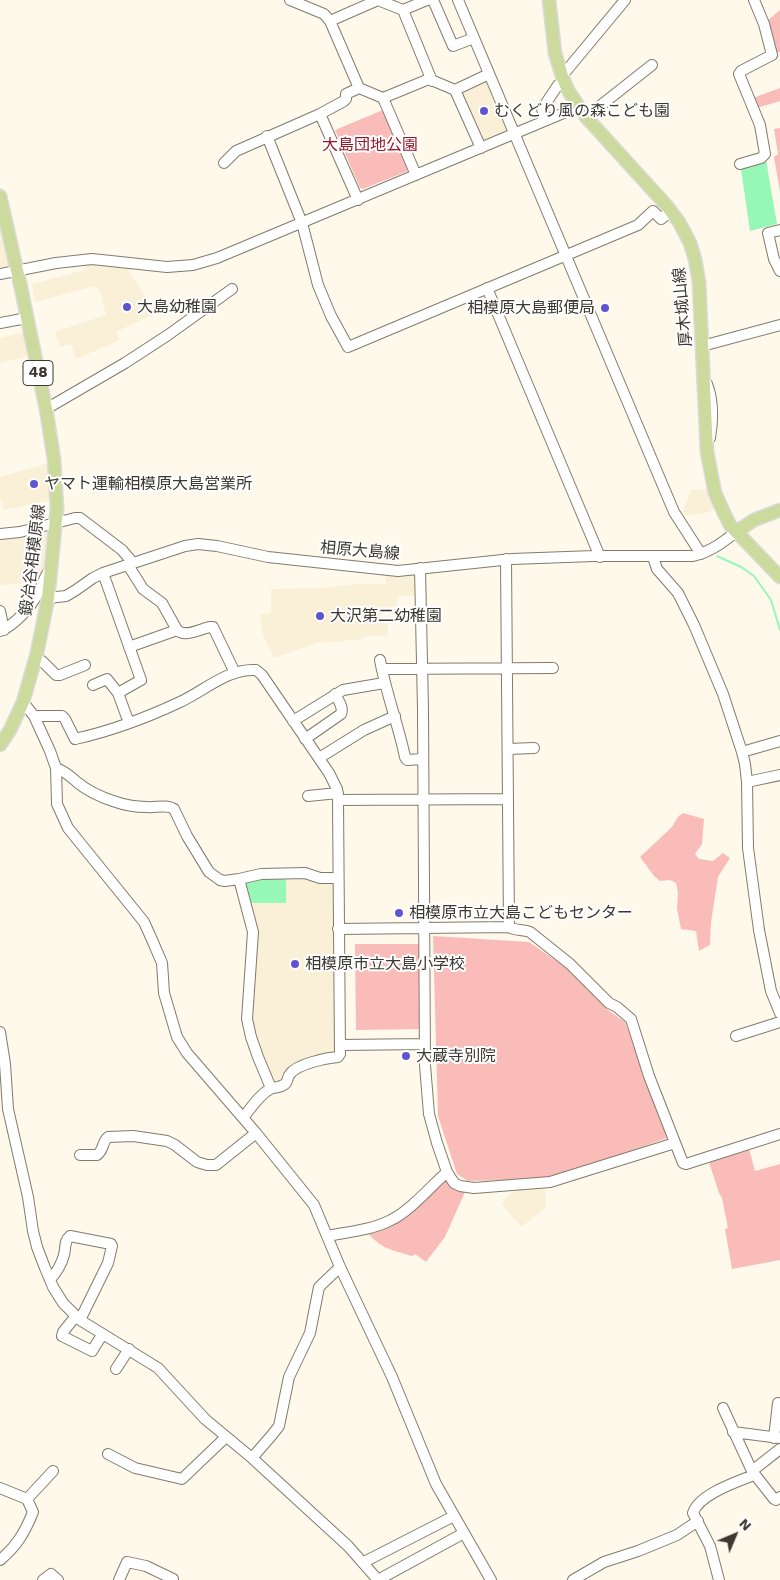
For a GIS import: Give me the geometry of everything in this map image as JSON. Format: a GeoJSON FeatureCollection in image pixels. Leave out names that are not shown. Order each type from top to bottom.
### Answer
{"type":"FeatureCollection","features":[{"type":"Feature","properties":{"kind":"main road","name":"厚木城山線"},"geometry":{"type":"LineString","coordinates":[[549,0],[560,81],[582,112],[671,211],[685,232],[695,259],[699,282],[707,452],[717,497],[729,523],[736,532],[780,577]]}},
{"type":"Feature","properties":{"kind":"main road","name":"鍛冶谷相模原線"},"geometry":{"type":"LineString","coordinates":[[0,196],[18,271],[46,409],[56,475],[57,523],[48,598],[35,659],[23,702],[0,746]]}},
{"type":"Feature","properties":{"kind":"main road"},"geometry":{"type":"LineString","coordinates":[[736,532],[754,520],[780,510]]}},
{"type":"Feature","properties":{"kind":"street"},"geometry":{"type":"LineString","coordinates":[[290,0],[324,14],[330,20],[359,88],[383,98],[429,80],[455,90],[481,148]]}},
{"type":"Feature","properties":{"kind":"street"},"geometry":{"type":"LineString","coordinates":[[330,20],[378,0],[403,10],[427,0]]}},
{"type":"Feature","properties":{"kind":"street"},"geometry":{"type":"LineString","coordinates":[[434,0],[453,46],[474,38]]}},
{"type":"Feature","properties":{"kind":"street"},"geometry":{"type":"LineString","coordinates":[[458,0],[674,512],[701,554]]}},
{"type":"Feature","properties":{"kind":"street"},"geometry":{"type":"LineString","coordinates":[[546,120],[542,108],[560,81],[625,0]]}},
{"type":"Feature","properties":{"kind":"street"},"geometry":{"type":"LineString","coordinates":[[740,164],[761,158],[765,154],[757,117],[740,74],[741,71],[772,54],[764,24],[754,0]]}},
{"type":"Feature","properties":{"kind":"street"},"geometry":{"type":"LineString","coordinates":[[403,10],[432,81]]}},
{"type":"Feature","properties":{"kind":"street"},"geometry":{"type":"LineString","coordinates":[[0,274],[56,263],[92,259],[167,267],[194,265],[217,258],[546,120],[582,112],[652,65]]}},
{"type":"Feature","properties":{"kind":"street"},"geometry":{"type":"LineString","coordinates":[[455,90],[489,74]]}},
{"type":"Feature","properties":{"kind":"street"},"geometry":{"type":"LineString","coordinates":[[224,163],[236,150],[344,102],[346,94],[359,88]]}},
{"type":"Feature","properties":{"kind":"street"},"geometry":{"type":"LineString","coordinates":[[383,98],[416,175]]}},
{"type":"Feature","properties":{"kind":"street"},"geometry":{"type":"LineString","coordinates":[[320,114],[358,200]]}},
{"type":"Feature","properties":{"kind":"street"},"geometry":{"type":"LineString","coordinates":[[267,136],[302,223],[318,285],[331,316],[348,347],[640,225],[653,211],[660,219],[671,211]]}},
{"type":"Feature","properties":{"kind":"street"},"geometry":{"type":"LineString","coordinates":[[780,230],[768,233],[774,259],[780,271]]}},
{"type":"Feature","properties":{"kind":"street"},"geometry":{"type":"LineString","coordinates":[[487,288],[600,556]]}},
{"type":"Feature","properties":{"kind":"street"},"geometry":{"type":"LineString","coordinates":[[46,409],[161,340],[232,289]]}},
{"type":"Feature","properties":{"kind":"street"},"geometry":{"type":"LineString","coordinates":[[0,323],[27,318]]}},
{"type":"Feature","properties":{"kind":"street"},"geometry":{"type":"LineString","coordinates":[[702,346],[780,325]]}},
{"type":"Feature","properties":{"kind":"street"},"geometry":{"type":"LineString","coordinates":[[0,534],[20,532],[80,518],[122,550],[143,589],[162,603],[180,634],[210,626],[213,627],[236,673]]}},
{"type":"Feature","properties":{"kind":"street","name":"相原大島線"},"geometry":{"type":"LineString","coordinates":[[48,598],[66,596],[92,578],[103,573],[185,546],[198,544],[217,546],[268,557],[398,571],[506,559],[600,556],[685,557],[701,554],[715,548],[736,532]]}},
{"type":"Feature","properties":{"kind":"street"},"geometry":{"type":"LineString","coordinates":[[654,557],[657,569],[678,593],[694,625],[723,694],[742,752],[747,782],[748,848],[759,930],[771,992],[780,1013]]}},
{"type":"Feature","properties":{"kind":"street"},"geometry":{"type":"LineString","coordinates":[[506,559],[509,927]]}},
{"type":"Feature","properties":{"kind":"street"},"geometry":{"type":"LineString","coordinates":[[2,631],[24,612],[38,594],[46,574],[52,568]]}},
{"type":"Feature","properties":{"kind":"street"},"geometry":{"type":"LineString","coordinates":[[420,568],[423,710],[425,1065],[429,1114],[447,1172],[454,1183],[469,1188],[550,1182],[675,1144]]}},
{"type":"Feature","properties":{"kind":"street"},"geometry":{"type":"LineString","coordinates":[[103,573],[141,680],[118,693]]}},
{"type":"Feature","properties":{"kind":"street"},"geometry":{"type":"LineString","coordinates":[[0,611],[2,631]]}},
{"type":"Feature","properties":{"kind":"street"},"geometry":{"type":"LineString","coordinates":[[129,647],[177,630]]}},
{"type":"Feature","properties":{"kind":"street"},"geometry":{"type":"LineString","coordinates":[[35,659],[42,661],[56,675],[85,665]]}},
{"type":"Feature","properties":{"kind":"street"},"geometry":{"type":"LineString","coordinates":[[422,759],[407,760],[405,757],[395,716],[384,683],[381,665],[421,670],[553,668]]}},
{"type":"Feature","properties":{"kind":"street"},"geometry":{"type":"LineString","coordinates":[[34,716],[62,716],[75,740],[104,733],[130,723],[180,702],[226,676],[252,669],[259,671],[329,773],[338,797],[340,1054],[338,1057],[326,1058],[300,1067],[290,1074],[284,1085],[278,1088],[271,1088],[257,1100],[243,1118]]}},
{"type":"Feature","properties":{"kind":"street"},"geometry":{"type":"LineString","coordinates":[[93,686],[107,679],[118,693],[130,723]]}},
{"type":"Feature","properties":{"kind":"street"},"geometry":{"type":"LineString","coordinates":[[293,721],[335,694],[348,688],[384,683]]}},
{"type":"Feature","properties":{"kind":"street"},"geometry":{"type":"LineString","coordinates":[[305,739],[342,714],[343,711],[335,694]]}},
{"type":"Feature","properties":{"kind":"street"},"geometry":{"type":"LineString","coordinates":[[23,702],[34,716],[50,751],[56,768],[57,804],[68,828],[144,922],[162,963],[164,993],[177,1037],[187,1053],[256,1133],[314,1205],[340,1267],[392,1377],[436,1484],[491,1580]]}},
{"type":"Feature","properties":{"kind":"street"},"geometry":{"type":"LineString","coordinates":[[319,758],[364,730],[395,716]]}},
{"type":"Feature","properties":{"kind":"street"},"geometry":{"type":"LineString","coordinates":[[742,752],[780,741]]}},
{"type":"Feature","properties":{"kind":"street"},"geometry":{"type":"LineString","coordinates":[[508,749],[534,748]]}},
{"type":"Feature","properties":{"kind":"street"},"geometry":{"type":"LineString","coordinates":[[56,768],[66,772],[79,784],[114,802],[140,807],[170,806],[177,813],[209,872],[220,880],[239,879],[261,874],[305,873],[320,878],[338,878]]}},
{"type":"Feature","properties":{"kind":"street"},"geometry":{"type":"LineString","coordinates":[[747,782],[780,776]]}},
{"type":"Feature","properties":{"kind":"street"},"geometry":{"type":"LineString","coordinates":[[308,796],[423,800],[508,799]]}},
{"type":"Feature","properties":{"kind":"street"},"geometry":{"type":"LineString","coordinates":[[239,879],[254,932],[247,1019],[253,1044],[271,1088]]}},
{"type":"Feature","properties":{"kind":"street"},"geometry":{"type":"LineString","coordinates":[[338,929],[509,927],[530,932],[570,964],[609,1003],[631,1019],[649,1076],[683,1163],[686,1164],[780,1134]]}},
{"type":"Feature","properties":{"kind":"street"},"geometry":{"type":"LineString","coordinates":[[736,1036],[780,1022]]}},
{"type":"Feature","properties":{"kind":"street"},"geometry":{"type":"LineString","coordinates":[[0,1032],[5,1064],[8,1109],[37,1247],[63,1304],[77,1318],[102,1335],[129,1349],[161,1371],[205,1419],[252,1458],[364,1562],[378,1580],[464,1533]]}},
{"type":"Feature","properties":{"kind":"street"},"geometry":{"type":"LineString","coordinates":[[340,1045],[425,1044]]}},
{"type":"Feature","properties":{"kind":"street"},"geometry":{"type":"LineString","coordinates":[[80,1156],[97,1155],[100,1153],[108,1137],[133,1136],[167,1141],[197,1162],[216,1165],[256,1133]]}},
{"type":"Feature","properties":{"kind":"street"},"geometry":{"type":"LineString","coordinates":[[327,1236],[370,1227],[392,1220],[447,1172]]}},
{"type":"Feature","properties":{"kind":"street"},"geometry":{"type":"LineString","coordinates":[[50,1279],[54,1276],[64,1256],[66,1240],[70,1236],[111,1244],[108,1263],[77,1318],[63,1332],[62,1336],[92,1351],[102,1335]]}},
{"type":"Feature","properties":{"kind":"street"},"geometry":{"type":"LineString","coordinates":[[252,1458],[272,1436],[278,1426],[289,1377],[310,1332],[320,1287],[340,1267]]}},
{"type":"Feature","properties":{"kind":"street"},"geometry":{"type":"LineString","coordinates":[[116,1369],[129,1349]]}},
{"type":"Feature","properties":{"kind":"street"},"geometry":{"type":"LineString","coordinates":[[733,1432],[777,1438],[778,1403]]}},
{"type":"Feature","properties":{"kind":"street"},"geometry":{"type":"LineString","coordinates":[[723,1408],[753,1473],[774,1499],[776,1500],[780,1497]]}},
{"type":"Feature","properties":{"kind":"street"},"geometry":{"type":"LineString","coordinates":[[108,1454],[134,1468],[182,1478],[226,1437]]}},
{"type":"Feature","properties":{"kind":"street"},"geometry":{"type":"LineString","coordinates":[[719,1580],[710,1546],[694,1513],[695,1506],[713,1493],[753,1473],[780,1449]]}},
{"type":"Feature","properties":{"kind":"street"},"geometry":{"type":"LineString","coordinates":[[27,1499],[52,1471]]}},
{"type":"Feature","properties":{"kind":"street"},"geometry":{"type":"LineString","coordinates":[[0,1488],[27,1499],[34,1512],[12,1550],[0,1560]]}},
{"type":"Feature","properties":{"kind":"street"},"geometry":{"type":"LineString","coordinates":[[364,1562],[454,1516]]}},
{"type":"Feature","properties":{"kind":"street"},"geometry":{"type":"LineString","coordinates":[[573,1580],[604,1562],[677,1535],[698,1521]]}},
{"type":"Feature","properties":{"kind":"street"},"geometry":{"type":"LineString","coordinates":[[119,1580],[127,1562],[146,1566],[173,1578],[173,1580]]}},
{"type":"Feature","properties":{"kind":"street"},"geometry":{"type":"LineString","coordinates":[[43,1580],[51,1574],[58,1580]]}},
{"type":"Feature","properties":{"kind":"shaded area","name":"むくどり風の森こども園"},"geometry":{"type":"Polygon","coordinates":[[[487,81],[508,130],[481,141],[460,92],[487,81]]]}},
{"type":"Feature","properties":{"kind":"shaded area"},"geometry":{"type":"Polygon","coordinates":[[[766,160],[777,224],[750,231],[741,169],[766,160]]]}},
{"type":"Feature","properties":{"kind":"shaded area"},"geometry":{"type":"Polygon","coordinates":[[[0,223],[10,265],[0,269],[0,223]]]}},
{"type":"Feature","properties":{"kind":"shaded area","name":"大島幼稚園"},"geometry":{"type":"Polygon","coordinates":[[[83,265],[100,265],[128,269],[155,313],[116,332],[120,340],[76,359],[71,344],[60,347],[55,332],[106,315],[100,292],[95,286],[35,302],[32,284],[85,270],[83,265]]]}},
{"type":"Feature","properties":{"kind":"shaded area"},"geometry":{"type":"Polygon","coordinates":[[[24,332],[29,356],[0,363],[0,338],[24,332]]]}},
{"type":"Feature","properties":{"kind":"shaded area"},"geometry":{"type":"Polygon","coordinates":[[[49,463],[52,500],[4,510],[0,496],[0,477],[49,463]]]}},
{"type":"Feature","properties":{"kind":"shaded area"},"geometry":{"type":"Polygon","coordinates":[[[691,489],[709,490],[715,509],[703,514],[686,516],[683,512],[691,489]]]}},
{"type":"Feature","properties":{"kind":"shaded area"},"geometry":{"type":"Polygon","coordinates":[[[49,527],[46,567],[40,582],[0,585],[0,535],[49,527]]]}},
{"type":"Feature","properties":{"kind":"shaded area","name":"大沢第二幼稚園"},"geometry":{"type":"Polygon","coordinates":[[[417,573],[418,595],[397,597],[397,606],[381,609],[380,618],[388,618],[388,635],[323,643],[322,641],[274,658],[263,636],[260,614],[271,613],[271,589],[387,584],[385,576],[417,573]]]}},
{"type":"Feature","properties":{"kind":"shaded area"},"geometry":{"type":"Polygon","coordinates":[[[261,877],[284,877],[286,881],[286,903],[248,903],[244,882],[261,877]]]}},
{"type":"Feature","properties":{"kind":"shaded area","name":"相模原市立大島小学校"},"geometry":{"type":"Polygon","coordinates":[[[302,877],[334,882],[338,1053],[300,1065],[284,1083],[271,1084],[250,1019],[255,931],[244,882],[302,877]]]}},
{"type":"Feature","properties":{"kind":"shaded area"},"geometry":{"type":"Polygon","coordinates":[[[545,1187],[546,1208],[521,1227],[502,1205],[505,1199],[516,1190],[545,1187]]]}},
{"type":"Feature","properties":{"kind":"green space"},"geometry":{"type":"Polygon","coordinates":[[[780,10],[780,52],[777,53],[767,21],[780,10]]]}},
{"type":"Feature","properties":{"kind":"green space"},"geometry":{"type":"Polygon","coordinates":[[[780,88],[780,101],[757,108],[753,98],[780,88]]]}},
{"type":"Feature","properties":{"kind":"green space","name":"大島団地公園"},"geometry":{"type":"Polygon","coordinates":[[[383,110],[408,171],[363,189],[360,188],[335,130],[383,110]]]}},
{"type":"Feature","properties":{"kind":"green space"},"geometry":{"type":"Polygon","coordinates":[[[780,128],[780,192],[774,157],[778,154],[774,129],[780,128]]]}},
{"type":"Feature","properties":{"kind":"green space"},"geometry":{"type":"Polygon","coordinates":[[[683,813],[704,819],[702,844],[695,854],[699,859],[713,861],[723,853],[730,858],[718,877],[711,922],[710,945],[699,951],[696,931],[681,929],[677,908],[678,892],[676,883],[670,880],[660,881],[640,857],[672,827],[683,813]]]}},
{"type":"Feature","properties":{"kind":"green space"},"geometry":{"type":"Polygon","coordinates":[[[433,936],[529,942],[568,969],[608,1010],[625,1022],[667,1138],[571,1172],[544,1179],[468,1181],[457,1174],[438,1116],[433,936]]]}},
{"type":"Feature","properties":{"kind":"green space"},"geometry":{"type":"Polygon","coordinates":[[[355,944],[421,944],[422,1029],[356,1030],[355,944]]]}},
{"type":"Feature","properties":{"kind":"green space"},"geometry":{"type":"Polygon","coordinates":[[[748,1145],[755,1171],[780,1164],[780,1260],[732,1269],[725,1229],[728,1228],[722,1198],[708,1159],[748,1145]]]}},
{"type":"Feature","properties":{"kind":"green space"},"geometry":{"type":"Polygon","coordinates":[[[444,1179],[449,1180],[465,1192],[445,1237],[426,1262],[415,1254],[412,1256],[387,1248],[372,1238],[367,1232],[444,1179]]]}},
{"type":"Feature","properties":{"kind":"waterway"},"geometry":{"type":"LineString","coordinates":[[717,556],[741,567],[754,576],[771,600],[780,630]]}},
{"type":"Feature","properties":{"kind":"place","name":"むくどり風の森こども園"},"geometry":{"type":"Point","coordinates":[484,111]}},
{"type":"Feature","properties":{"kind":"place","name":"大島幼稚園"},"geometry":{"type":"Point","coordinates":[127,307]}},
{"type":"Feature","properties":{"kind":"place","name":"相模原大島郵便局"},"geometry":{"type":"Point","coordinates":[605,308]}},
{"type":"Feature","properties":{"kind":"place","name":"ヤマト運輸相模原大島営業所"},"geometry":{"type":"Point","coordinates":[34,484]}},
{"type":"Feature","properties":{"kind":"place","name":"大沢第二幼稚園"},"geometry":{"type":"Point","coordinates":[320,616]}},
{"type":"Feature","properties":{"kind":"place","name":"相模原市立大島こどもセンター"},"geometry":{"type":"Point","coordinates":[399,913]}},
{"type":"Feature","properties":{"kind":"place","name":"相模原市立大島小学校"},"geometry":{"type":"Point","coordinates":[295,964]}},
{"type":"Feature","properties":{"kind":"place","name":"大蔵寺別院"},"geometry":{"type":"Point","coordinates":[406,1056]}}]}
